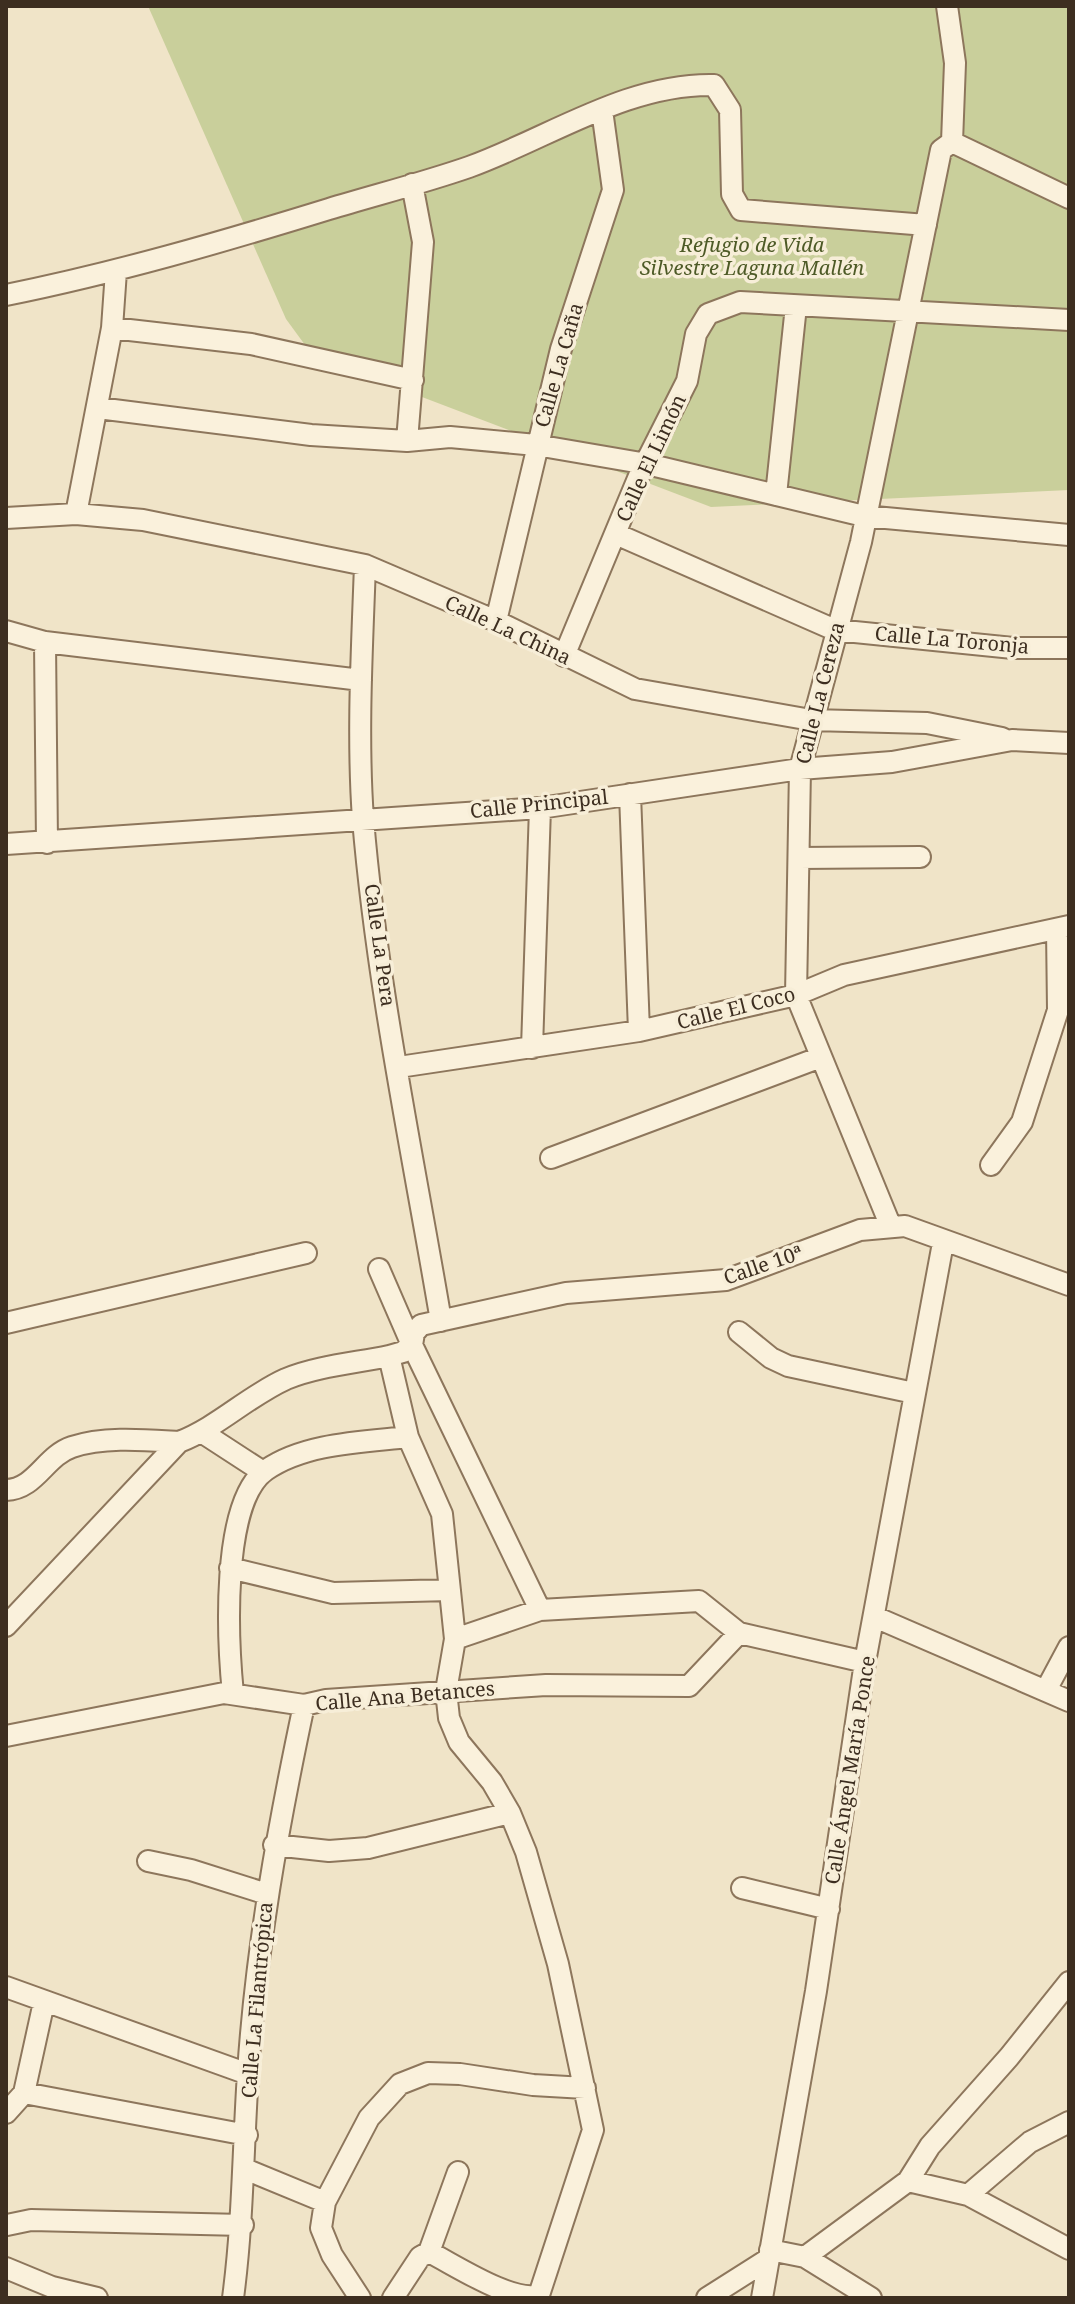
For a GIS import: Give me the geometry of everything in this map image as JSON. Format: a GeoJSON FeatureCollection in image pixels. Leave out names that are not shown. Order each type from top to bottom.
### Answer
{"type":"FeatureCollection","features":[{"type":"Feature","properties":{"kind":"street","name":"Calle La Cereza"},"geometry":{"type":"LineString","coordinates":[[891,1227],[796,995],[800,769],[861,542],[926,225],[946,146],[955,63],[947,6]]}},
{"type":"Feature","properties":{"kind":"street"},"geometry":{"type":"LineString","coordinates":[[6,295],[116,271],[469,167],[602,110],[686,84],[714,85],[730,110],[732,194],[741,210],[926,225]]}},
{"type":"Feature","properties":{"kind":"street","name":"Calle La Caña"},"geometry":{"type":"LineString","coordinates":[[496,621],[561,349],[613,190],[602,110]]}},
{"type":"Feature","properties":{"kind":"street"},"geometry":{"type":"LineString","coordinates":[[946,146],[1069,198]]}},
{"type":"Feature","properties":{"kind":"street"},"geometry":{"type":"LineString","coordinates":[[407,441],[423,242],[412,184]]}},
{"type":"Feature","properties":{"kind":"street"},"geometry":{"type":"LineString","coordinates":[[76,514],[79,482],[98,408],[112,328],[116,271]]}},
{"type":"Feature","properties":{"kind":"street","name":"Calle El Limón"},"geometry":{"type":"LineString","coordinates":[[564,656],[661,428],[687,381],[696,334],[708,314],[740,302],[910,308],[1069,320]]}},
{"type":"Feature","properties":{"kind":"street"},"geometry":{"type":"LineString","coordinates":[[776,495],[796,306]]}},
{"type":"Feature","properties":{"kind":"street"},"geometry":{"type":"LineString","coordinates":[[112,328],[251,344],[413,380]]}},
{"type":"Feature","properties":{"kind":"street"},"geometry":{"type":"LineString","coordinates":[[98,408],[311,435],[407,441],[450,437],[536,445],[647,464],[864,516],[1069,535]]}},
{"type":"Feature","properties":{"kind":"street","name":"Calle La China"},"geometry":{"type":"LineString","coordinates":[[6,518],[76,514],[143,520],[365,565],[496,621],[635,689],[811,720],[927,723],[1012,740]]}},
{"type":"Feature","properties":{"kind":"street","name":"Calle La Toronja"},"geometry":{"type":"LineString","coordinates":[[616,534],[835,630],[1013,648],[1069,648]]}},
{"type":"Feature","properties":{"kind":"street","name":"Calle La Pera"},"geometry":{"type":"LineString","coordinates":[[365,565],[361,680],[363,817],[378,949],[441,1321]]}},
{"type":"Feature","properties":{"kind":"street"},"geometry":{"type":"LineString","coordinates":[[6,631],[45,642],[361,680]]}},
{"type":"Feature","properties":{"kind":"street"},"geometry":{"type":"LineString","coordinates":[[45,642],[47,843]]}},
{"type":"Feature","properties":{"kind":"street","name":"Calle Principal"},"geometry":{"type":"LineString","coordinates":[[6,844],[363,817],[540,808],[800,769],[892,762],[1012,740],[1069,743]]}},
{"type":"Feature","properties":{"kind":"street"},"geometry":{"type":"LineString","coordinates":[[630,794],[639,1031]]}},
{"type":"Feature","properties":{"kind":"street"},"geometry":{"type":"LineString","coordinates":[[532,1048],[540,808]]}},
{"type":"Feature","properties":{"kind":"street"},"geometry":{"type":"LineString","coordinates":[[799,858],[920,857]]}},
{"type":"Feature","properties":{"kind":"street"},"geometry":{"type":"LineString","coordinates":[[991,1165],[1022,1122],[1058,1010],[1063,928]]}},
{"type":"Feature","properties":{"kind":"street","name":"Calle El Coco"},"geometry":{"type":"LineString","coordinates":[[399,1067],[639,1031],[796,995],[844,975],[1063,928]]}},
{"type":"Feature","properties":{"kind":"street"},"geometry":{"type":"LineString","coordinates":[[551,1158],[821,1057]]}},
{"type":"Feature","properties":{"kind":"street","name":"Calle 10ª"},"geometry":{"type":"LineString","coordinates":[[412,1345],[414,1333],[421,1325],[566,1293],[726,1280],[860,1230],[891,1227],[905,1226],[943,1243],[1069,1285]]}},
{"type":"Feature","properties":{"kind":"street","name":"Calle Ángel María Ponce"},"geometry":{"type":"LineString","coordinates":[[762,2298],[829,1909],[865,1662],[943,1243]]}},
{"type":"Feature","properties":{"kind":"street"},"geometry":{"type":"LineString","coordinates":[[6,1323],[306,1253]]}},
{"type":"Feature","properties":{"kind":"street"},"geometry":{"type":"LineString","coordinates":[[379,1269],[412,1345],[540,1610]]}},
{"type":"Feature","properties":{"kind":"street"},"geometry":{"type":"LineString","coordinates":[[739,1332],[771,1358],[788,1366],[914,1393]]}},
{"type":"Feature","properties":{"kind":"street"},"geometry":{"type":"LineString","coordinates":[[6,1490],[17,1489],[32,1481],[49,1460],[72,1447],[142,1440],[179,1442],[203,1433],[248,1400],[287,1379],[389,1356],[403,1352],[412,1345]]}},
{"type":"Feature","properties":{"kind":"street"},"geometry":{"type":"LineString","coordinates":[[389,1356],[408,1437],[442,1514],[455,1639],[446,1691],[449,1718],[459,1742],[492,1782],[510,1813],[526,1852],[558,1964],[593,2130],[539,2295],[530,2298],[510,2293],[429,2252]]}},
{"type":"Feature","properties":{"kind":"street"},"geometry":{"type":"LineString","coordinates":[[203,1433],[263,1472]]}},
{"type":"Feature","properties":{"kind":"street"},"geometry":{"type":"LineString","coordinates":[[233,1694],[228,1643],[230,1568],[242,1508],[263,1472],[284,1459],[316,1451],[408,1437]]}},
{"type":"Feature","properties":{"kind":"street"},"geometry":{"type":"LineString","coordinates":[[6,1626],[179,1442]]}},
{"type":"Feature","properties":{"kind":"street"},"geometry":{"type":"LineString","coordinates":[[230,1568],[333,1593],[450,1590]]}},
{"type":"Feature","properties":{"kind":"street"},"geometry":{"type":"LineString","coordinates":[[455,1639],[540,1610],[699,1601],[739,1633],[865,1662]]}},
{"type":"Feature","properties":{"kind":"street"},"geometry":{"type":"LineString","coordinates":[[875,1617],[1069,1701]]}},
{"type":"Feature","properties":{"kind":"street","name":"Calle Ana Betances"},"geometry":{"type":"LineString","coordinates":[[6,1736],[233,1694],[304,1705],[546,1685],[689,1686],[739,1633]]}},
{"type":"Feature","properties":{"kind":"street"},"geometry":{"type":"LineString","coordinates":[[1046,1690],[1069,1647]]}},
{"type":"Feature","properties":{"kind":"street","name":"Calle La Filantrópica"},"geometry":{"type":"LineString","coordinates":[[233,2298],[243,2225],[248,2074],[267,1894],[274,1845],[304,1705]]}},
{"type":"Feature","properties":{"kind":"street"},"geometry":{"type":"LineString","coordinates":[[274,1845],[329,1851],[368,1848],[510,1813]]}},
{"type":"Feature","properties":{"kind":"street"},"geometry":{"type":"LineString","coordinates":[[148,1861],[191,1870],[267,1894]]}},
{"type":"Feature","properties":{"kind":"street"},"geometry":{"type":"LineString","coordinates":[[742,1888],[829,1909]]}},
{"type":"Feature","properties":{"kind":"street"},"geometry":{"type":"LineString","coordinates":[[805,2257],[908,2181],[930,2146],[1009,2057],[1069,1982]]}},
{"type":"Feature","properties":{"kind":"street"},"geometry":{"type":"LineString","coordinates":[[6,1987],[248,2074]]}},
{"type":"Feature","properties":{"kind":"street"},"geometry":{"type":"LineString","coordinates":[[6,2113],[24,2093],[44,2002]]}},
{"type":"Feature","properties":{"kind":"street"},"geometry":{"type":"LineString","coordinates":[[360,2298],[332,2255],[321,2228],[325,2202],[369,2118],[400,2084],[428,2073],[585,2088]]}},
{"type":"Feature","properties":{"kind":"street"},"geometry":{"type":"LineString","coordinates":[[24,2093],[247,2135]]}},
{"type":"Feature","properties":{"kind":"street"},"geometry":{"type":"LineString","coordinates":[[968,2195],[1030,2142],[1069,2122]]}},
{"type":"Feature","properties":{"kind":"street"},"geometry":{"type":"LineString","coordinates":[[245,2169],[325,2202]]}},
{"type":"Feature","properties":{"kind":"street"},"geometry":{"type":"LineString","coordinates":[[393,2298],[420,2257],[429,2252],[458,2172]]}},
{"type":"Feature","properties":{"kind":"street"},"geometry":{"type":"LineString","coordinates":[[908,2181],[968,2195],[1069,2249]]}},
{"type":"Feature","properties":{"kind":"street"},"geometry":{"type":"LineString","coordinates":[[6,2227],[31,2220],[243,2225]]}},
{"type":"Feature","properties":{"kind":"street"},"geometry":{"type":"LineString","coordinates":[[707,2298],[768,2255],[805,2257],[842,2289],[871,2298]]}},
{"type":"Feature","properties":{"kind":"street"},"geometry":{"type":"LineString","coordinates":[[6,2268],[52,2287],[97,2298]]}},
{"type":"Feature","properties":{"kind":"green space","name":"Refugio de Vida Silvestre Laguna Mallén"},"geometry":{"type":"Polygon","coordinates":[[[148,6],[1069,6],[1069,490],[711,507],[330,362],[305,345],[286,319],[148,6]]]}}]}
